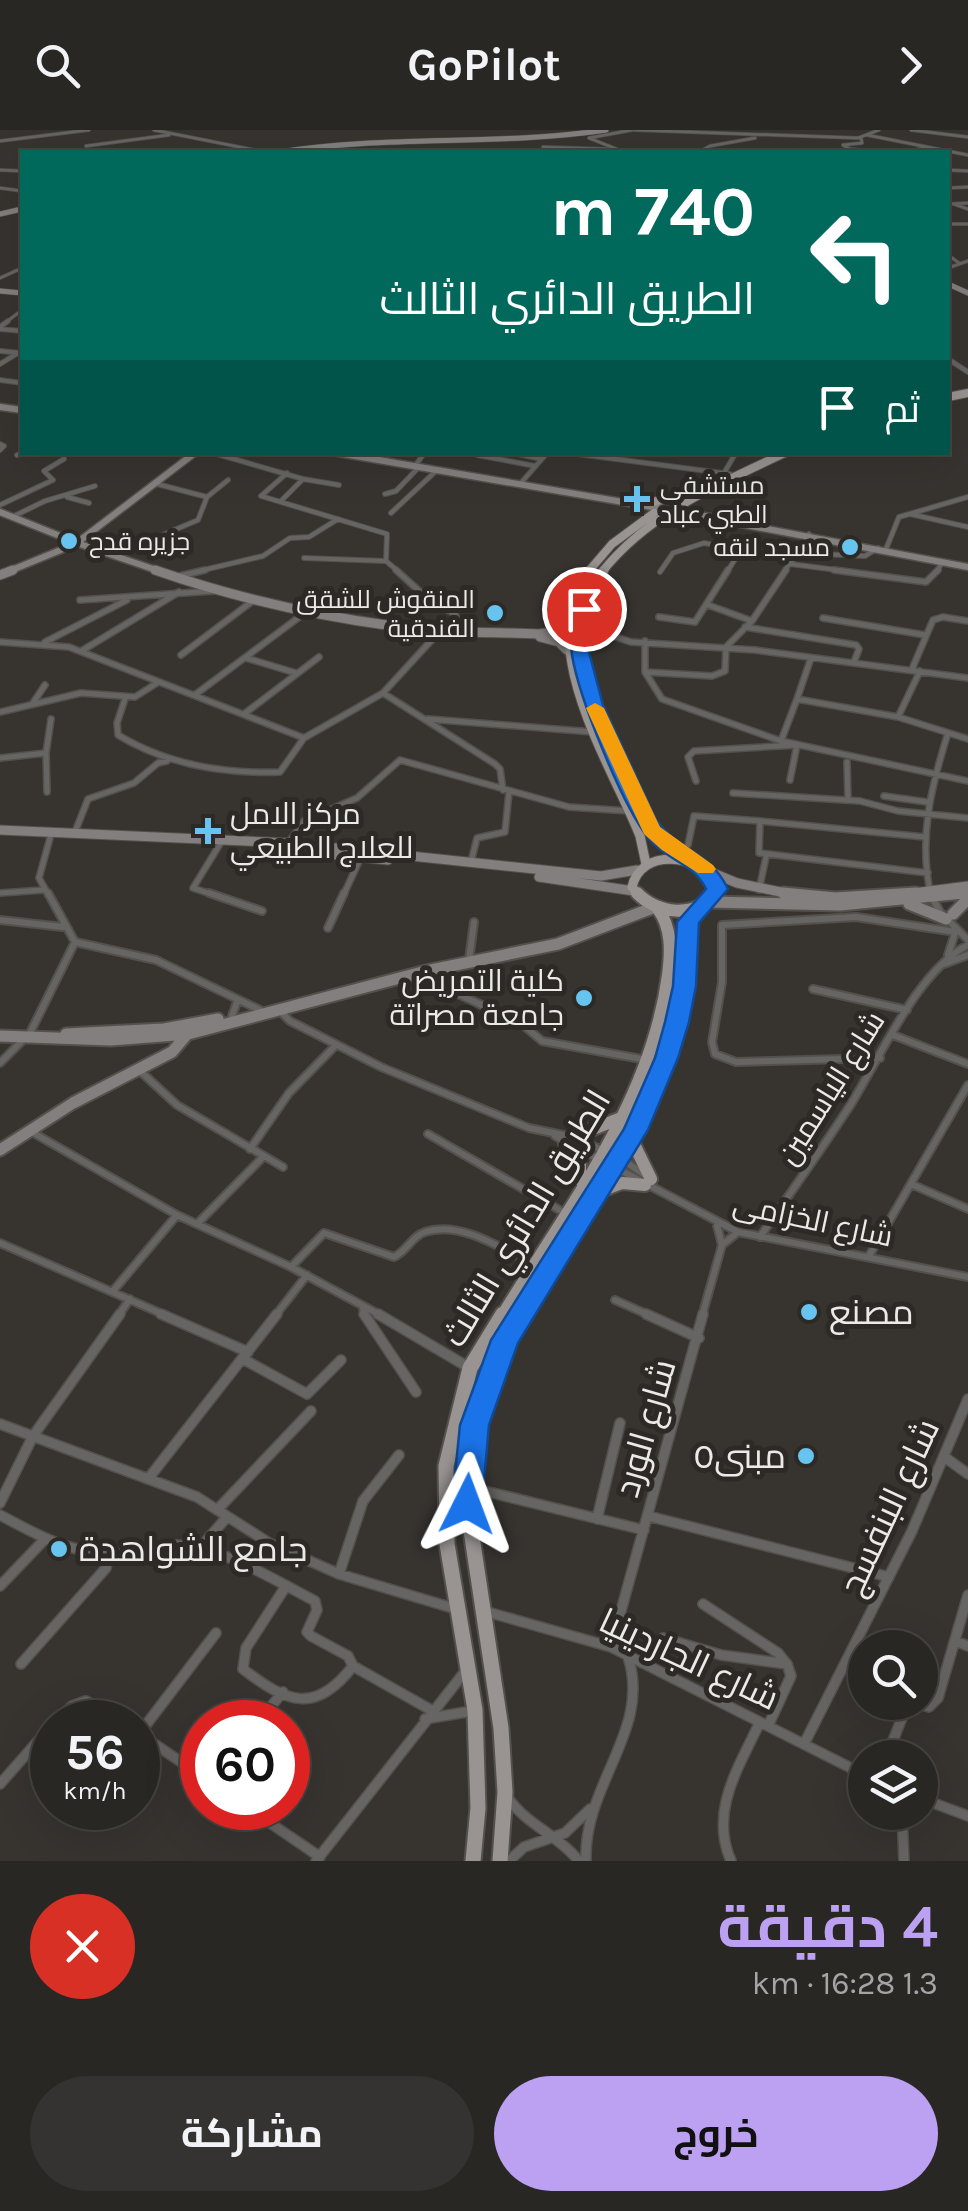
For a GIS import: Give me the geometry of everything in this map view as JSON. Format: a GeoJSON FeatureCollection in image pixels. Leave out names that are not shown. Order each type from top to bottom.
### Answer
{"type":"FeatureCollection","features":[{"type":"Feature","properties":{"kind":"main road"},"geometry":{"type":"LineString","coordinates":[[642,867],[629,811],[581,706],[568,650],[569,620],[582,582],[594,564],[647,521],[727,473],[767,455]]}},
{"type":"Feature","properties":{"kind":"main road"},"geometry":{"type":"LineString","coordinates":[[624,502],[687,498],[780,455]]}},
{"type":"Feature","properties":{"kind":"main road"},"geometry":{"type":"LineString","coordinates":[[687,498],[697,515]]}},
{"type":"Feature","properties":{"kind":"main road"},"geometry":{"type":"LineString","coordinates":[[624,502],[640,510],[647,521]]}},
{"type":"Feature","properties":{"kind":"main road"},"geometry":{"type":"LineString","coordinates":[[697,515],[647,521],[609,561],[586,602],[580,652],[594,705],[646,820],[659,838],[708,871]]}},
{"type":"Feature","properties":{"kind":"main road"},"geometry":{"type":"LineString","coordinates":[[697,864],[669,859],[642,867],[632,880],[637,895],[657,908],[703,905]]}},
{"type":"Feature","properties":{"kind":"main road","name":"الطريق الدائري الثالث"},"geometry":{"type":"LineString","coordinates":[[500,1861],[505,1792],[501,1728],[472,1552],[466,1487],[474,1425],[505,1340],[631,1138],[666,1058],[684,986],[685,935],[717,889],[708,871]]}},
{"type":"Feature","properties":{"kind":"main road","name":"الطريق الدائري الثالث"},"geometry":{"type":"LineString","coordinates":[[473,1861],[478,1808],[474,1710],[447,1544],[446,1466],[470,1368],[578,1186],[627,1112],[648,1060],[662,1016],[670,956],[667,921],[657,908]]}},
{"type":"Feature","properties":{"kind":"main road"},"geometry":{"type":"LineString","coordinates":[[578,1186],[580,1166],[564,1139],[610,1126],[627,1112]]}},
{"type":"Feature","properties":{"kind":"main road"},"geometry":{"type":"LineString","coordinates":[[594,1194],[622,1183],[650,1184],[631,1138]]}},
{"type":"Feature","properties":{"kind":"street"},"geometry":{"type":"LineString","coordinates":[[0,141],[90,130]]}},
{"type":"Feature","properties":{"kind":"street"},"geometry":{"type":"LineString","coordinates":[[154,130],[255,150]]}},
{"type":"Feature","properties":{"kind":"street"},"geometry":{"type":"LineString","coordinates":[[292,150],[320,145],[549,137],[606,130]]}},
{"type":"Feature","properties":{"kind":"street"},"geometry":{"type":"LineString","coordinates":[[608,149],[589,138],[634,130],[864,136],[937,150]]}},
{"type":"Feature","properties":{"kind":"street"},"geometry":{"type":"LineString","coordinates":[[864,136],[879,130]]}},
{"type":"Feature","properties":{"kind":"street"},"geometry":{"type":"LineString","coordinates":[[911,130],[968,138]]}},
{"type":"Feature","properties":{"kind":"street"},"geometry":{"type":"LineString","coordinates":[[86,146],[173,134]]}},
{"type":"Feature","properties":{"kind":"street"},"geometry":{"type":"LineString","coordinates":[[705,150],[768,136]]}},
{"type":"Feature","properties":{"kind":"street"},"geometry":{"type":"LineString","coordinates":[[846,149],[845,144],[862,143],[864,136]]}},
{"type":"Feature","properties":{"kind":"street"},"geometry":{"type":"LineString","coordinates":[[739,149],[742,140]]}},
{"type":"Feature","properties":{"kind":"street"},"geometry":{"type":"LineString","coordinates":[[320,145],[351,150]]}},
{"type":"Feature","properties":{"kind":"street"},"geometry":{"type":"LineString","coordinates":[[543,148],[613,150]]}},
{"type":"Feature","properties":{"kind":"street"},"geometry":{"type":"LineString","coordinates":[[916,150],[924,148]]}},
{"type":"Feature","properties":{"kind":"street"},"geometry":{"type":"LineString","coordinates":[[0,575],[103,526],[192,455]]}},
{"type":"Feature","properties":{"kind":"street"},"geometry":{"type":"LineString","coordinates":[[222,455],[303,479],[339,485]]}},
{"type":"Feature","properties":{"kind":"street"},"geometry":{"type":"LineString","coordinates":[[349,455],[809,534],[968,568]]}},
{"type":"Feature","properties":{"kind":"street"},"geometry":{"type":"LineString","coordinates":[[385,494],[396,491],[424,455]]}},
{"type":"Feature","properties":{"kind":"street"},"geometry":{"type":"LineString","coordinates":[[477,455],[536,466]]}},
{"type":"Feature","properties":{"kind":"street"},"geometry":{"type":"LineString","coordinates":[[523,455],[542,459]]}},
{"type":"Feature","properties":{"kind":"street"},"geometry":{"type":"LineString","coordinates":[[520,484],[545,455]]}},
{"type":"Feature","properties":{"kind":"street"},"geometry":{"type":"LineString","coordinates":[[583,455],[727,473],[733,455]]}},
{"type":"Feature","properties":{"kind":"street"},"geometry":{"type":"LineString","coordinates":[[640,463],[644,455]]}},
{"type":"Feature","properties":{"kind":"street"},"geometry":{"type":"LineString","coordinates":[[64,459],[44,472],[54,480],[0,509],[11,518],[66,542],[216,591],[306,612],[378,625],[519,634],[554,632],[569,620]]}},
{"type":"Feature","properties":{"kind":"street"},"geometry":{"type":"LineString","coordinates":[[391,513],[436,470]]}},
{"type":"Feature","properties":{"kind":"street"},"geometry":{"type":"LineString","coordinates":[[287,473],[260,494],[390,536],[386,561]]}},
{"type":"Feature","properties":{"kind":"street"},"geometry":{"type":"LineString","coordinates":[[281,502],[303,479]]}},
{"type":"Feature","properties":{"kind":"street"},"geometry":{"type":"LineString","coordinates":[[109,555],[129,542],[146,541],[198,520],[208,497],[228,480]]}},
{"type":"Feature","properties":{"kind":"street"},"geometry":{"type":"LineString","coordinates":[[156,484],[208,497]]}},
{"type":"Feature","properties":{"kind":"street"},"geometry":{"type":"LineString","coordinates":[[11,518],[36,504],[95,486]]}},
{"type":"Feature","properties":{"kind":"street"},"geometry":{"type":"LineString","coordinates":[[66,496],[90,504]]}},
{"type":"Feature","properties":{"kind":"street"},"geometry":{"type":"LineString","coordinates":[[798,554],[870,555],[883,548],[898,517],[968,496]]}},
{"type":"Feature","properties":{"kind":"street"},"geometry":{"type":"LineString","coordinates":[[908,513],[968,526]]}},
{"type":"Feature","properties":{"kind":"street"},"geometry":{"type":"LineString","coordinates":[[174,577],[263,556],[290,538],[309,537],[339,518]]}},
{"type":"Feature","properties":{"kind":"street"},"geometry":{"type":"LineString","coordinates":[[645,672],[720,675],[726,664],[726,647],[752,621],[809,534]]}},
{"type":"Feature","properties":{"kind":"street"},"geometry":{"type":"LineString","coordinates":[[660,572],[670,555],[690,545],[712,543],[792,562],[921,582],[934,578],[942,562]]}},
{"type":"Feature","properties":{"kind":"street"},"geometry":{"type":"LineString","coordinates":[[659,617],[694,622],[741,550]]}},
{"type":"Feature","properties":{"kind":"street"},"geometry":{"type":"LineString","coordinates":[[304,558],[386,561],[427,598],[455,614],[460,631]]}},
{"type":"Feature","properties":{"kind":"street"},"geometry":{"type":"LineString","coordinates":[[80,600],[216,591]]}},
{"type":"Feature","properties":{"kind":"street"},"geometry":{"type":"LineString","coordinates":[[82,651],[180,592]]}},
{"type":"Feature","properties":{"kind":"street"},"geometry":{"type":"LineString","coordinates":[[44,642],[132,597]]}},
{"type":"Feature","properties":{"kind":"street"},"geometry":{"type":"LineString","coordinates":[[181,655],[254,600]]}},
{"type":"Feature","properties":{"kind":"street"},"geometry":{"type":"LineString","coordinates":[[586,602],[611,607],[603,637]]}},
{"type":"Feature","properties":{"kind":"street"},"geometry":{"type":"LineString","coordinates":[[708,606],[752,621]]}},
{"type":"Feature","properties":{"kind":"street"},"geometry":{"type":"LineString","coordinates":[[195,694],[306,612]]}},
{"type":"Feature","properties":{"kind":"street"},"geometry":{"type":"LineString","coordinates":[[823,618],[926,635]]}},
{"type":"Feature","properties":{"kind":"street"},"geometry":{"type":"LineString","coordinates":[[898,717],[935,619],[968,621]]}},
{"type":"Feature","properties":{"kind":"street"},"geometry":{"type":"LineString","coordinates":[[581,626],[603,637],[621,640],[726,647],[968,678]]}},
{"type":"Feature","properties":{"kind":"street"},"geometry":{"type":"LineString","coordinates":[[744,627],[856,645],[859,649],[854,662]]}},
{"type":"Feature","properties":{"kind":"street"},"geometry":{"type":"LineString","coordinates":[[125,699],[116,723],[118,735],[168,760],[280,772],[304,738],[383,693],[441,630]]}},
{"type":"Feature","properties":{"kind":"street"},"geometry":{"type":"LineString","coordinates":[[519,634],[554,640],[568,650]]}},
{"type":"Feature","properties":{"kind":"street"},"geometry":{"type":"LineString","coordinates":[[580,652],[598,642],[621,640]]}},
{"type":"Feature","properties":{"kind":"street"},"geometry":{"type":"LineString","coordinates":[[645,641],[645,672],[654,692],[666,702],[797,746],[968,781]]}},
{"type":"Feature","properties":{"kind":"street"},"geometry":{"type":"LineString","coordinates":[[0,642],[44,642],[82,651],[304,738]]}},
{"type":"Feature","properties":{"kind":"street"},"geometry":{"type":"LineString","coordinates":[[244,658],[298,673]]}},
{"type":"Feature","properties":{"kind":"street"},"geometry":{"type":"LineString","coordinates":[[243,714],[319,658]]}},
{"type":"Feature","properties":{"kind":"street"},"geometry":{"type":"LineString","coordinates":[[781,741],[811,658]]}},
{"type":"Feature","properties":{"kind":"street"},"geometry":{"type":"LineString","coordinates":[[0,712],[81,693],[125,699],[158,682]]}},
{"type":"Feature","properties":{"kind":"street"},"geometry":{"type":"LineString","coordinates":[[32,704],[46,685]]}},
{"type":"Feature","properties":{"kind":"street"},"geometry":{"type":"LineString","coordinates":[[383,693],[500,769],[506,791],[505,832],[476,838],[472,862]]}},
{"type":"Feature","properties":{"kind":"street"},"geometry":{"type":"LineString","coordinates":[[797,699],[898,717],[968,739]]}},
{"type":"Feature","properties":{"kind":"street"},"geometry":{"type":"LineString","coordinates":[[47,792],[46,753],[51,719]]}},
{"type":"Feature","properties":{"kind":"street"},"geometry":{"type":"LineString","coordinates":[[428,719],[593,732]]}},
{"type":"Feature","properties":{"kind":"street"},"geometry":{"type":"LineString","coordinates":[[947,961],[968,942],[934,893],[928,873],[924,814],[948,733]]}},
{"type":"Feature","properties":{"kind":"street"},"geometry":{"type":"LineString","coordinates":[[790,780],[797,746]]}},
{"type":"Feature","properties":{"kind":"street"},"geometry":{"type":"LineString","coordinates":[[696,781],[688,757],[694,751],[797,746]]}},
{"type":"Feature","properties":{"kind":"street"},"geometry":{"type":"LineString","coordinates":[[0,758],[46,753]]}},
{"type":"Feature","properties":{"kind":"street"},"geometry":{"type":"LineString","coordinates":[[75,832],[88,799],[126,787],[168,760]]}},
{"type":"Feature","properties":{"kind":"street"},"geometry":{"type":"LineString","coordinates":[[288,843],[304,821],[357,798],[400,760],[583,809],[629,811]]}},
{"type":"Feature","properties":{"kind":"street"},"geometry":{"type":"LineString","coordinates":[[847,762],[848,800]]}},
{"type":"Feature","properties":{"kind":"street"},"geometry":{"type":"LineString","coordinates":[[733,793],[848,800],[968,818]]}},
{"type":"Feature","properties":{"kind":"street"},"geometry":{"type":"LineString","coordinates":[[884,796],[927,802]]}},
{"type":"Feature","properties":{"kind":"street"},"geometry":{"type":"LineString","coordinates":[[680,853],[688,844],[694,816],[925,836]]}},
{"type":"Feature","properties":{"kind":"street"},"geometry":{"type":"LineString","coordinates":[[760,821],[759,854],[766,857],[928,873]]}},
{"type":"Feature","properties":{"kind":"street"},"geometry":{"type":"LineString","coordinates":[[0,833],[75,832],[288,843],[601,876],[642,867]]}},
{"type":"Feature","properties":{"kind":"street"},"geometry":{"type":"LineString","coordinates":[[0,833],[220,844],[361,857],[637,895],[631,918]]}},
{"type":"Feature","properties":{"kind":"street"},"geometry":{"type":"LineString","coordinates":[[50,838],[38,872],[43,890],[75,942],[156,960],[260,1010]]}},
{"type":"Feature","properties":{"kind":"street"},"geometry":{"type":"LineString","coordinates":[[220,844],[193,888],[262,910]]}},
{"type":"Feature","properties":{"kind":"street"},"geometry":{"type":"LineString","coordinates":[[328,928],[361,857]]}},
{"type":"Feature","properties":{"kind":"street"},"geometry":{"type":"LineString","coordinates":[[759,891],[766,857]]}},
{"type":"Feature","properties":{"kind":"street"},"geometry":{"type":"LineString","coordinates":[[708,871],[759,891],[836,896],[968,896],[953,924],[947,961]]}},
{"type":"Feature","properties":{"kind":"street"},"geometry":{"type":"LineString","coordinates":[[703,905],[898,902],[968,886]]}},
{"type":"Feature","properties":{"kind":"street"},"geometry":{"type":"LineString","coordinates":[[0,894],[43,890]]}},
{"type":"Feature","properties":{"kind":"street"},"geometry":{"type":"LineString","coordinates":[[898,902],[953,924]]}},
{"type":"Feature","properties":{"kind":"street"},"geometry":{"type":"LineString","coordinates":[[840,905],[843,917]]}},
{"type":"Feature","properties":{"kind":"street"},"geometry":{"type":"LineString","coordinates":[[0,1036],[111,1040],[190,1029],[426,971],[558,944],[657,908]]}},
{"type":"Feature","properties":{"kind":"street"},"geometry":{"type":"LineString","coordinates":[[880,1058],[736,1062],[719,1057],[712,1049],[722,982],[722,925],[843,917],[953,924]]}},
{"type":"Feature","properties":{"kind":"street"},"geometry":{"type":"LineString","coordinates":[[0,920],[64,927]]}},
{"type":"Feature","properties":{"kind":"street"},"geometry":{"type":"LineString","coordinates":[[469,962],[474,922]]}},
{"type":"Feature","properties":{"kind":"street"},"geometry":{"type":"LineString","coordinates":[[0,1062],[23,1036],[75,942]]}},
{"type":"Feature","properties":{"kind":"street"},"geometry":{"type":"LineString","coordinates":[[947,961],[968,959]]}},
{"type":"Feature","properties":{"kind":"street","name":"شارع الياسمين"},"geometry":{"type":"LineString","coordinates":[[760,1237],[880,1058],[907,1010],[947,961]]}},
{"type":"Feature","properties":{"kind":"street"},"geometry":{"type":"LineString","coordinates":[[426,971],[454,992],[522,1024],[542,1042],[648,1060]]}},
{"type":"Feature","properties":{"kind":"street"},"geometry":{"type":"LineString","coordinates":[[813,989],[907,1010]]}},
{"type":"Feature","properties":{"kind":"street"},"geometry":{"type":"LineString","coordinates":[[232,1016],[237,1002]]}},
{"type":"Feature","properties":{"kind":"street"},"geometry":{"type":"LineString","coordinates":[[0,1150],[29,1130],[172,1052],[190,1029],[232,1016],[281,1008]]}},
{"type":"Feature","properties":{"kind":"street","name":"شارع الخزامى"},"geometry":{"type":"LineString","coordinates":[[281,1008],[335,1046],[494,1115],[599,1154],[738,1232],[968,1276]]}},
{"type":"Feature","properties":{"kind":"street"},"geometry":{"type":"LineString","coordinates":[[893,1035],[968,1064]]}},
{"type":"Feature","properties":{"kind":"street"},"geometry":{"type":"LineString","coordinates":[[250,1148],[289,1093],[335,1046]]}},
{"type":"Feature","properties":{"kind":"street"},"geometry":{"type":"LineString","coordinates":[[139,1070],[177,1104],[283,1167]]}},
{"type":"Feature","properties":{"kind":"street"},"geometry":{"type":"LineString","coordinates":[[869,1256],[968,1085]]}},
{"type":"Feature","properties":{"kind":"street"},"geometry":{"type":"LineString","coordinates":[[29,1130],[177,1215],[363,1304],[470,1368]]}},
{"type":"Feature","properties":{"kind":"street"},"geometry":{"type":"LineString","coordinates":[[428,1134],[563,1212]]}},
{"type":"Feature","properties":{"kind":"street"},"geometry":{"type":"LineString","coordinates":[[197,1224],[264,1156]]}},
{"type":"Feature","properties":{"kind":"street"},"geometry":{"type":"LineString","coordinates":[[911,1184],[968,1209]]}},
{"type":"Feature","properties":{"kind":"street"},"geometry":{"type":"LineString","coordinates":[[113,1291],[177,1215]]}},
{"type":"Feature","properties":{"kind":"street","name":"شارع الورد"},"geometry":{"type":"LineString","coordinates":[[612,1646],[722,1245],[716,1223]]}},
{"type":"Feature","properties":{"kind":"street"},"geometry":{"type":"LineString","coordinates":[[292,1267],[324,1233],[394,1256],[403,1254],[418,1235],[428,1231],[456,1233],[532,1264]]}},
{"type":"Feature","properties":{"kind":"street"},"geometry":{"type":"LineString","coordinates":[[722,1245],[738,1232]]}},
{"type":"Feature","properties":{"kind":"street"},"geometry":{"type":"LineString","coordinates":[[0,1244],[130,1299],[245,1356],[307,1394],[341,1360]]}},
{"type":"Feature","properties":{"kind":"street"},"geometry":{"type":"LineString","coordinates":[[148,1479],[306,1275]]}},
{"type":"Feature","properties":{"kind":"street"},"geometry":{"type":"LineString","coordinates":[[0,1503],[33,1436],[130,1299]]}},
{"type":"Feature","properties":{"kind":"street"},"geometry":{"type":"LineString","coordinates":[[615,1300],[699,1338]]}},
{"type":"Feature","properties":{"kind":"street"},"geometry":{"type":"LineString","coordinates":[[363,1304],[363,1313],[416,1392]]}},
{"type":"Feature","properties":{"kind":"street","name":"شارع البنفسج"},"geometry":{"type":"LineString","coordinates":[[804,1744],[890,1577],[946,1458],[968,1400]]}},
{"type":"Feature","properties":{"kind":"street"},"geometry":{"type":"LineString","coordinates":[[217,1510],[311,1411]]}},
{"type":"Feature","properties":{"kind":"street"},"geometry":{"type":"LineString","coordinates":[[0,1424],[197,1498],[269,1542],[339,1574],[458,1609]]}},
{"type":"Feature","properties":{"kind":"street"},"geometry":{"type":"LineString","coordinates":[[597,1518],[620,1424]]}},
{"type":"Feature","properties":{"kind":"street"},"geometry":{"type":"LineString","coordinates":[[339,1574],[362,1502],[399,1455]]}},
{"type":"Feature","properties":{"kind":"street"},"geometry":{"type":"LineString","coordinates":[[946,1458],[968,1474]]}},
{"type":"Feature","properties":{"kind":"street"},"geometry":{"type":"LineString","coordinates":[[466,1487],[644,1530]]}},
{"type":"Feature","properties":{"kind":"street"},"geometry":{"type":"LineString","coordinates":[[0,1515],[44,1539],[87,1551],[166,1544],[200,1548],[315,1602],[316,1610],[307,1632],[348,1656],[353,1666],[428,1715],[474,1710]]}},
{"type":"Feature","properties":{"kind":"street"},"geometry":{"type":"LineString","coordinates":[[648,1516],[890,1577]]}},
{"type":"Feature","properties":{"kind":"street"},"geometry":{"type":"LineString","coordinates":[[200,1548],[227,1517]]}},
{"type":"Feature","properties":{"kind":"street"},"geometry":{"type":"LineString","coordinates":[[0,1586],[44,1539]]}},
{"type":"Feature","properties":{"kind":"street"},"geometry":{"type":"LineString","coordinates":[[20,1664],[106,1568],[109,1552]]}},
{"type":"Feature","properties":{"kind":"street"},"geometry":{"type":"LineString","coordinates":[[286,1586],[242,1659],[247,1673],[283,1692],[317,1699],[330,1694],[353,1666]]}},
{"type":"Feature","properties":{"kind":"street"},"geometry":{"type":"LineString","coordinates":[[893,1740],[906,1708],[914,1703],[929,1707],[936,1703],[968,1596]]}},
{"type":"Feature","properties":{"kind":"street"},"geometry":{"type":"LineString","coordinates":[[703,1604],[778,1653],[791,1676],[719,1819],[724,1850],[731,1861]]}},
{"type":"Feature","properties":{"kind":"street","name":"شارع الجاردينيا"},"geometry":{"type":"LineString","coordinates":[[483,1611],[612,1646],[848,1766]]}},
{"type":"Feature","properties":{"kind":"street"},"geometry":{"type":"LineString","coordinates":[[160,1706],[216,1633]]}},
{"type":"Feature","properties":{"kind":"street"},"geometry":{"type":"LineString","coordinates":[[642,1662],[664,1638],[721,1655],[787,1664]]}},
{"type":"Feature","properties":{"kind":"street"},"geometry":{"type":"LineString","coordinates":[[955,1641],[968,1646]]}},
{"type":"Feature","properties":{"kind":"street"},"geometry":{"type":"LineString","coordinates":[[582,1861],[591,1808],[629,1716],[635,1682],[627,1656]]}},
{"type":"Feature","properties":{"kind":"street"},"geometry":{"type":"LineString","coordinates":[[278,1830],[318,1859],[468,1668]]}},
{"type":"Feature","properties":{"kind":"street"},"geometry":{"type":"LineString","coordinates":[[276,1700],[283,1692]]}},
{"type":"Feature","properties":{"kind":"street"},"geometry":{"type":"LineString","coordinates":[[0,1784],[30,1751]]}},
{"type":"Feature","properties":{"kind":"street"},"geometry":{"type":"LineString","coordinates":[[505,1792],[525,1822],[572,1850],[582,1861]]}},
{"type":"Feature","properties":{"kind":"street"},"geometry":{"type":"LineString","coordinates":[[938,1805],[968,1816]]}},
{"type":"Feature","properties":{"kind":"street"},"geometry":{"type":"LineString","coordinates":[[509,1861],[524,1847],[565,1833],[591,1808]]}},
{"type":"Feature","properties":{"kind":"street"},"geometry":{"type":"LineString","coordinates":[[903,1830],[904,1861]]}},
{"type":"Feature","properties":{"kind":"slow traffic"},"geometry":{"type":"LineString","coordinates":[[595,708],[652,829],[669,846],[706,869]]}},
{"type":"Feature","properties":{"kind":"place","name":"مستشفى الطبي عباد"},"geometry":{"type":"Point","coordinates":[637,499]}},
{"type":"Feature","properties":{"kind":"place","name":"جزيره قدح"},"geometry":{"type":"Point","coordinates":[69,541]}},
{"type":"Feature","properties":{"kind":"place","name":"مسجد لنقه"},"geometry":{"type":"Point","coordinates":[850,547]}},
{"type":"Feature","properties":{"kind":"place","name":"المنقوش للشقق الفندقية"},"geometry":{"type":"Point","coordinates":[495,613]}},
{"type":"Feature","properties":{"kind":"place","name":"مركز الامل للعلاج الطبيعي"},"geometry":{"type":"Point","coordinates":[208,831]}},
{"type":"Feature","properties":{"kind":"place","name":"كلية التمريض جامعة مصراتة"},"geometry":{"type":"Point","coordinates":[584,998]}},
{"type":"Feature","properties":{"kind":"place","name":"مصنع"},"geometry":{"type":"Point","coordinates":[809,1312]}},
{"type":"Feature","properties":{"kind":"place","name":"مبنى0"},"geometry":{"type":"Point","coordinates":[806,1456]}},
{"type":"Feature","properties":{"kind":"place","name":"جامع الشواهدة"},"geometry":{"type":"Point","coordinates":[59,1549]}},
{"type":"Feature","properties":{"kind":"route"},"geometry":{"type":"LineString","coordinates":[[467,1504],[474,1425],[505,1340],[636,1130],[677,1022],[684,986],[688,922],[717,889],[716,880],[708,871],[659,838],[646,820],[594,705],[580,652],[584,609]]}}]}
